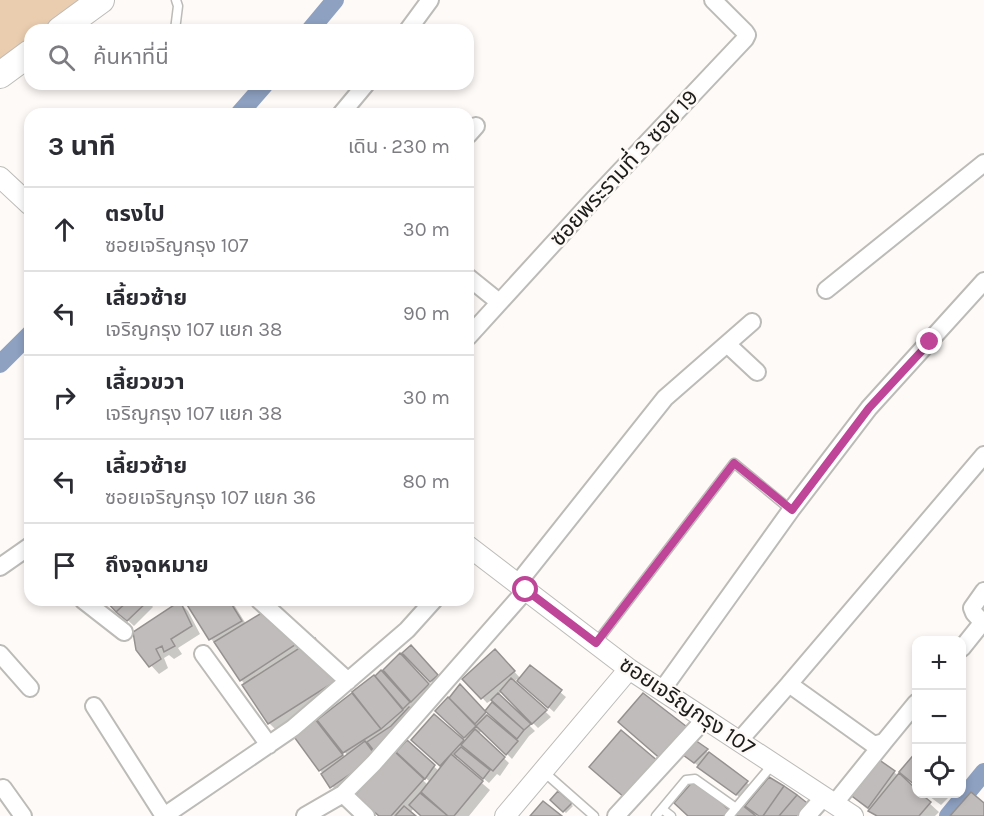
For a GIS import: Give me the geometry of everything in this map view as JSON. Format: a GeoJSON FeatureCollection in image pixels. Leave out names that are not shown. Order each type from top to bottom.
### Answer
{"type":"FeatureCollection","features":[{"type":"Feature","properties":{"kind":"main road"},"geometry":{"type":"LineString","coordinates":[[68,24],[101,0]]}},
{"type":"Feature","properties":{"kind":"main road"},"geometry":{"type":"LineString","coordinates":[[0,75],[24,57]]}},
{"type":"Feature","properties":{"kind":"street"},"geometry":{"type":"LineString","coordinates":[[412,24],[430,0]]}},
{"type":"Feature","properties":{"kind":"street","name":"ซอยพระรามที่ 3 ซอย 19"},"geometry":{"type":"LineString","coordinates":[[474,330],[745,39],[747,36],[745,32],[713,0]]}},
{"type":"Feature","properties":{"kind":"street"},"geometry":{"type":"LineString","coordinates":[[346,108],[361,90]]}},
{"type":"Feature","properties":{"kind":"street"},"geometry":{"type":"LineString","coordinates":[[826,290],[984,163]]}},
{"type":"Feature","properties":{"kind":"street"},"geometry":{"type":"LineString","coordinates":[[3,186],[24,201]]}},
{"type":"Feature","properties":{"kind":"street"},"geometry":{"type":"LineString","coordinates":[[662,690],[869,408],[984,281]]}},
{"type":"Feature","properties":{"kind":"street"},"geometry":{"type":"LineString","coordinates":[[474,282],[499,302]]}},
{"type":"Feature","properties":{"kind":"street"},"geometry":{"type":"LineString","coordinates":[[305,816],[343,794],[374,764],[522,587],[665,398],[752,322]]}},
{"type":"Feature","properties":{"kind":"street"},"geometry":{"type":"LineString","coordinates":[[727,344],[757,372]]}},
{"type":"Feature","properties":{"kind":"street"},"geometry":{"type":"LineString","coordinates":[[739,741],[984,455]]}},
{"type":"Feature","properties":{"kind":"street"},"geometry":{"type":"LineString","coordinates":[[0,567],[24,554]]}},
{"type":"Feature","properties":{"kind":"street","name":"ซอยเจริญกรุง 107"},"geometry":{"type":"LineString","coordinates":[[474,556],[522,587],[629,669],[853,816]]}},
{"type":"Feature","properties":{"kind":"street"},"geometry":{"type":"LineString","coordinates":[[966,643],[983,624],[972,608],[984,591]]}},
{"type":"Feature","properties":{"kind":"street"},"geometry":{"type":"LineString","coordinates":[[91,606],[124,632]]}},
{"type":"Feature","properties":{"kind":"street"},"geometry":{"type":"LineString","coordinates":[[266,606],[348,681]]}},
{"type":"Feature","properties":{"kind":"street"},"geometry":{"type":"LineString","coordinates":[[94,706],[164,816],[294,728],[406,630],[428,606]]}},
{"type":"Feature","properties":{"kind":"street"},"geometry":{"type":"LineString","coordinates":[[0,654],[30,688]]}},
{"type":"Feature","properties":{"kind":"street"},"geometry":{"type":"LineString","coordinates":[[203,654],[269,746]]}},
{"type":"Feature","properties":{"kind":"street"},"geometry":{"type":"LineString","coordinates":[[505,816],[629,669]]}},
{"type":"Feature","properties":{"kind":"street"},"geometry":{"type":"LineString","coordinates":[[789,684],[874,746],[884,742]]}},
{"type":"Feature","properties":{"kind":"street"},"geometry":{"type":"LineString","coordinates":[[807,816],[829,800],[884,742],[912,708]]}},
{"type":"Feature","properties":{"kind":"street"},"geometry":{"type":"LineString","coordinates":[[616,816],[705,719]]}},
{"type":"Feature","properties":{"kind":"street"},"geometry":{"type":"LineString","coordinates":[[3,788],[23,816]]}},
{"type":"Feature","properties":{"kind":"street"},"geometry":{"type":"LineString","coordinates":[[343,794],[366,816]]}},
{"type":"Feature","properties":{"kind":"lane"},"geometry":{"type":"LineString","coordinates":[[176,0],[178,6],[176,24]]}},
{"type":"Feature","properties":{"kind":"lane"},"geometry":{"type":"LineString","coordinates":[[596,643],[734,463],[792,510]]}},
{"type":"Feature","properties":{"kind":"lane"},"geometry":{"type":"LineString","coordinates":[[729,816],[773,763]]}},
{"type":"Feature","properties":{"kind":"lane"},"geometry":{"type":"LineString","coordinates":[[544,772],[594,816]]}},
{"type":"Feature","properties":{"kind":"lane"},"geometry":{"type":"LineString","coordinates":[[671,816],[659,812],[686,780],[695,779],[736,808]]}},
{"type":"Feature","properties":{"kind":"shaded area"},"geometry":{"type":"Polygon","coordinates":[[[0,0],[80,0],[49,24],[24,24],[24,43],[0,61],[0,0]]]}},
{"type":"Feature","properties":{"kind":"building"},"geometry":{"type":"Polygon","coordinates":[[[111,606],[122,606],[116,612],[111,606]]]}},
{"type":"Feature","properties":{"kind":"building"},"geometry":{"type":"Polygon","coordinates":[[[122,606],[143,606],[127,621],[116,612],[122,606]]]}},
{"type":"Feature","properties":{"kind":"building"},"geometry":{"type":"Polygon","coordinates":[[[172,606],[182,606],[192,626],[171,639],[175,646],[164,652],[162,646],[156,649],[161,659],[149,667],[136,650],[133,632],[172,606]]]}},
{"type":"Feature","properties":{"kind":"building"},"geometry":{"type":"Polygon","coordinates":[[[188,606],[233,606],[242,621],[209,640],[188,606]]]}},
{"type":"Feature","properties":{"kind":"building"},"geometry":{"type":"Polygon","coordinates":[[[265,611],[298,643],[240,681],[214,642],[265,611]]]}},
{"type":"Feature","properties":{"kind":"building"},"geometry":{"type":"Polygon","coordinates":[[[315,638],[339,679],[268,724],[242,685],[315,638]]]}},
{"type":"Feature","properties":{"kind":"building"},"geometry":{"type":"Polygon","coordinates":[[[411,645],[438,675],[430,682],[402,653],[411,645]]]}},
{"type":"Feature","properties":{"kind":"building"},"geometry":{"type":"Polygon","coordinates":[[[495,649],[515,671],[481,699],[462,679],[495,649]]]}},
{"type":"Feature","properties":{"kind":"building"},"geometry":{"type":"Polygon","coordinates":[[[400,653],[429,684],[411,702],[383,670],[400,653]]]}},
{"type":"Feature","properties":{"kind":"building"},"geometry":{"type":"Polygon","coordinates":[[[530,665],[562,690],[548,708],[517,681],[530,665]]]}},
{"type":"Feature","properties":{"kind":"building"},"geometry":{"type":"Polygon","coordinates":[[[381,670],[410,702],[403,709],[375,676],[381,670]]]}},
{"type":"Feature","properties":{"kind":"building"},"geometry":{"type":"Polygon","coordinates":[[[374,675],[403,710],[381,729],[352,692],[374,675]]]}},
{"type":"Feature","properties":{"kind":"building"},"geometry":{"type":"Polygon","coordinates":[[[511,678],[547,710],[532,724],[500,691],[511,678]]]}},
{"type":"Feature","properties":{"kind":"building"},"geometry":{"type":"Polygon","coordinates":[[[460,684],[486,712],[475,724],[449,698],[460,684]]]}},
{"type":"Feature","properties":{"kind":"building"},"geometry":{"type":"Polygon","coordinates":[[[352,693],[381,729],[343,753],[317,720],[352,693]]]}},
{"type":"Feature","properties":{"kind":"building"},"geometry":{"type":"Polygon","coordinates":[[[498,693],[531,724],[524,730],[491,700],[498,693]]]}},
{"type":"Feature","properties":{"kind":"building"},"geometry":{"type":"Polygon","coordinates":[[[643,693],[691,730],[663,761],[618,722],[643,693]]]}},
{"type":"Feature","properties":{"kind":"building"},"geometry":{"type":"Polygon","coordinates":[[[448,697],[476,726],[464,738],[435,711],[448,697]]]}},
{"type":"Feature","properties":{"kind":"building"},"geometry":{"type":"Polygon","coordinates":[[[492,702],[524,730],[517,739],[485,711],[492,702]]]}},
{"type":"Feature","properties":{"kind":"building"},"geometry":{"type":"Polygon","coordinates":[[[409,707],[418,714],[374,751],[367,742],[391,726],[409,707]]]}},
{"type":"Feature","properties":{"kind":"building"},"geometry":{"type":"Polygon","coordinates":[[[434,714],[464,740],[440,766],[411,740],[434,714]]]}},
{"type":"Feature","properties":{"kind":"building"},"geometry":{"type":"Polygon","coordinates":[[[487,715],[518,741],[506,755],[476,726],[487,715]]]}},
{"type":"Feature","properties":{"kind":"building"},"geometry":{"type":"Polygon","coordinates":[[[315,719],[343,755],[319,771],[292,734],[315,719]]]}},
{"type":"Feature","properties":{"kind":"building"},"geometry":{"type":"Polygon","coordinates":[[[475,729],[505,757],[493,771],[461,745],[475,729]]]}},
{"type":"Feature","properties":{"kind":"building"},"geometry":{"type":"Polygon","coordinates":[[[621,730],[659,762],[625,798],[589,767],[621,730]]]}},
{"type":"Feature","properties":{"kind":"building"},"geometry":{"type":"Polygon","coordinates":[[[692,738],[708,749],[694,763],[679,752],[692,738]]]}},
{"type":"Feature","properties":{"kind":"building"},"geometry":{"type":"Polygon","coordinates":[[[407,740],[435,765],[425,779],[396,752],[407,740]]]}},
{"type":"Feature","properties":{"kind":"building"},"geometry":{"type":"Polygon","coordinates":[[[365,741],[376,756],[330,788],[321,774],[365,741]]]}},
{"type":"Feature","properties":{"kind":"building"},"geometry":{"type":"Polygon","coordinates":[[[461,747],[490,770],[483,779],[454,754],[461,747]]]}},
{"type":"Feature","properties":{"kind":"building"},"geometry":{"type":"Polygon","coordinates":[[[394,751],[424,779],[391,816],[379,816],[355,795],[394,751]]]}},
{"type":"Feature","properties":{"kind":"building"},"geometry":{"type":"Polygon","coordinates":[[[709,752],[748,781],[736,795],[697,767],[709,752]]]}},
{"type":"Feature","properties":{"kind":"building"},"geometry":{"type":"Polygon","coordinates":[[[868,752],[895,771],[868,808],[841,788],[868,752]]]}},
{"type":"Feature","properties":{"kind":"building"},"geometry":{"type":"Polygon","coordinates":[[[451,754],[483,781],[454,816],[448,816],[421,792],[451,754]]]}},
{"type":"Feature","properties":{"kind":"building"},"geometry":{"type":"Polygon","coordinates":[[[912,757],[912,783],[899,772],[912,757]]]}},
{"type":"Feature","properties":{"kind":"building"},"geometry":{"type":"Polygon","coordinates":[[[899,773],[912,785],[912,798],[926,798],[931,802],[919,816],[877,816],[868,811],[899,773]]]}},
{"type":"Feature","properties":{"kind":"building"},"geometry":{"type":"Polygon","coordinates":[[[769,777],[784,786],[763,816],[759,816],[745,806],[769,777]]]}},
{"type":"Feature","properties":{"kind":"building"},"geometry":{"type":"Polygon","coordinates":[[[695,779],[729,810],[724,816],[688,816],[674,803],[695,779]]]}},
{"type":"Feature","properties":{"kind":"building"},"geometry":{"type":"Polygon","coordinates":[[[784,786],[797,795],[779,816],[763,816],[784,786]]]}},
{"type":"Feature","properties":{"kind":"building"},"geometry":{"type":"Polygon","coordinates":[[[558,791],[572,803],[563,812],[550,800],[558,791]]]}},
{"type":"Feature","properties":{"kind":"building"},"geometry":{"type":"Polygon","coordinates":[[[971,792],[984,803],[984,816],[950,816],[971,792]]]}},
{"type":"Feature","properties":{"kind":"building"},"geometry":{"type":"Polygon","coordinates":[[[420,793],[448,816],[421,816],[409,805],[420,793]]]}},
{"type":"Feature","properties":{"kind":"building"},"geometry":{"type":"Polygon","coordinates":[[[797,795],[811,806],[803,816],[779,816],[797,795]]]}},
{"type":"Feature","properties":{"kind":"building"},"geometry":{"type":"Polygon","coordinates":[[[543,801],[562,816],[530,816],[543,801]]]}},
{"type":"Feature","properties":{"kind":"building"},"geometry":{"type":"Polygon","coordinates":[[[742,805],[756,816],[733,816],[742,805]]]}},
{"type":"Feature","properties":{"kind":"building"},"geometry":{"type":"Polygon","coordinates":[[[404,806],[416,816],[395,816],[404,806]]]}},
{"type":"Feature","properties":{"kind":"waterway"},"geometry":{"type":"LineString","coordinates":[[315,24],[335,0]]}},
{"type":"Feature","properties":{"kind":"waterway"},"geometry":{"type":"LineString","coordinates":[[244,108],[260,90]]}},
{"type":"Feature","properties":{"kind":"waterway"},"geometry":{"type":"LineString","coordinates":[[0,364],[24,340]]}},
{"type":"Feature","properties":{"kind":"waterway"},"geometry":{"type":"LineString","coordinates":[[948,816],[984,772]]}},
{"type":"Feature","properties":{"kind":"route"},"geometry":{"type":"LineString","coordinates":[[526,590],[596,643],[734,463],[792,510],[869,408],[930,342]]}}]}
